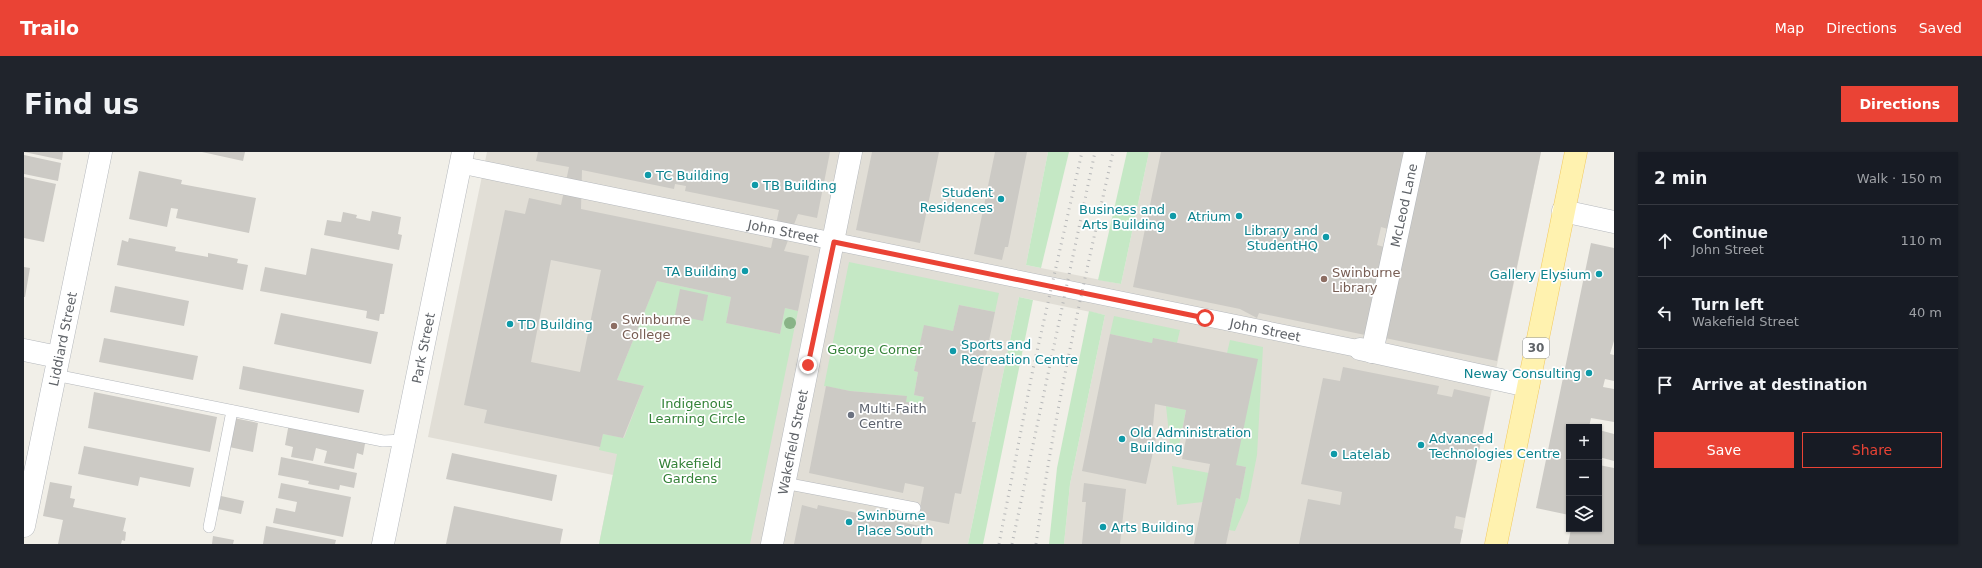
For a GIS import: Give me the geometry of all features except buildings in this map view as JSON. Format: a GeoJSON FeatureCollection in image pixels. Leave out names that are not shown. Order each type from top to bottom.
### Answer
{"type":"FeatureCollection","features":[{"type":"Feature","properties":{"kind":"main road","name":"30"},"geometry":{"type":"LineString","coordinates":[[1496,544],[1576,152]]}},
{"type":"Feature","properties":{"kind":"street","name":"Liddiard Street"},"geometry":{"type":"LineString","coordinates":[[24,526],[101,152]]}},
{"type":"Feature","properties":{"kind":"street","name":"Wakefield Street"},"geometry":{"type":"LineString","coordinates":[[772,544],[851,152]]}},
{"type":"Feature","properties":{"kind":"street","name":"McLeod Lane"},"geometry":{"type":"LineString","coordinates":[[1366,351],[1415,152]]}},
{"type":"Feature","properties":{"kind":"street","name":"John Street"},"geometry":{"type":"LineString","coordinates":[[462,158],[834,242],[1366,351],[1528,386]]}},
{"type":"Feature","properties":{"kind":"street","name":"Park Street"},"geometry":{"type":"LineString","coordinates":[[383,544],[462,158]]}},
{"type":"Feature","properties":{"kind":"street"},"geometry":{"type":"LineString","coordinates":[[1563,211],[1614,222]]}},
{"type":"Feature","properties":{"kind":"street"},"geometry":{"type":"LineString","coordinates":[[24,350],[57,366]]}},
{"type":"Feature","properties":{"kind":"lane"},"geometry":{"type":"LineString","coordinates":[[57,366],[232,411],[383,441],[404,440]]}},
{"type":"Feature","properties":{"kind":"lane"},"geometry":{"type":"LineString","coordinates":[[209,527],[232,411]]}},
{"type":"Feature","properties":{"kind":"lane"},"geometry":{"type":"LineString","coordinates":[[784,483],[915,508]]}},
{"type":"Feature","properties":{"kind":"shaded area"},"geometry":{"type":"Polygon","coordinates":[[[487,152],[1048,152],[1026,265],[1121,284],[1149,152],[1541,152],[1460,544],[1064,544],[1070,484],[1105,315],[1019,297],[968,544],[599,544],[613,475],[428,437],[487,152]]]}},
{"type":"Feature","properties":{"kind":"green space"},"geometry":{"type":"Polygon","coordinates":[[[1048,152],[1069,152],[1041,268],[1026,265],[1048,152]]]}},
{"type":"Feature","properties":{"kind":"green space"},"geometry":{"type":"Polygon","coordinates":[[[1127,152],[1149,152],[1121,284],[1098,280],[1127,152]]]}},
{"type":"Feature","properties":{"kind":"green space","name":"George Corner"},"geometry":{"type":"Polygon","coordinates":[[[849,262],[999,293],[995,312],[959,305],[953,331],[924,326],[914,371],[918,372],[914,395],[924,397],[922,404],[906,402],[906,396],[850,391],[824,386],[849,262]]]}},
{"type":"Feature","properties":{"kind":"green space","name":"Wakefield Gardens"},"geometry":{"type":"Polygon","coordinates":[[[657,281],[731,297],[726,323],[780,334],[785,308],[798,311],[750,544],[599,544],[617,454],[599,450],[603,434],[624,438],[644,386],[617,380],[657,281]]]}},
{"type":"Feature","properties":{"kind":"green space"},"geometry":{"type":"Polygon","coordinates":[[[1019,297],[1033,300],[983,544],[968,544],[1019,297]]]}},
{"type":"Feature","properties":{"kind":"green space"},"geometry":{"type":"Polygon","coordinates":[[[1089,311],[1105,315],[1070,484],[1064,544],[1049,544],[1057,468],[1089,311]]]}},
{"type":"Feature","properties":{"kind":"green space"},"geometry":{"type":"Polygon","coordinates":[[[1114,316],[1180,330],[1177,343],[1154,338],[1152,343],[1110,334],[1114,316]]]}},
{"type":"Feature","properties":{"kind":"green space"},"geometry":{"type":"Polygon","coordinates":[[[1230,340],[1263,347],[1257,455],[1248,501],[1235,531],[1229,530],[1236,498],[1240,499],[1246,467],[1236,465],[1227,353],[1230,340]]]}},
{"type":"Feature","properties":{"kind":"green space"},"geometry":{"type":"Polygon","coordinates":[[[1166,406],[1186,410],[1178,451],[1171,452],[1166,406]]]}},
{"type":"Feature","properties":{"kind":"green space"},"geometry":{"type":"Polygon","coordinates":[[[1172,466],[1209,473],[1203,502],[1177,505],[1172,466]]]}},
{"type":"Feature","properties":{"kind":"railway"},"geometry":{"type":"LineString","coordinates":[[999,544],[1033,369],[1082,152]]}},
{"type":"Feature","properties":{"kind":"railway"},"geometry":{"type":"LineString","coordinates":[[1012,544],[1095,152]]}},
{"type":"Feature","properties":{"kind":"railway"},"geometry":{"type":"LineString","coordinates":[[1036,544],[1043,495],[1061,396],[1113,152]]}},
{"type":"Feature","properties":{"kind":"place","name":"TC Building"},"geometry":{"type":"Point","coordinates":[648,175]}},
{"type":"Feature","properties":{"kind":"place","name":"TB Building"},"geometry":{"type":"Point","coordinates":[755,185]}},
{"type":"Feature","properties":{"kind":"place","name":"Student Residences"},"geometry":{"type":"Point","coordinates":[1001,199]}},
{"type":"Feature","properties":{"kind":"place","name":"Business and Arts Building"},"geometry":{"type":"Point","coordinates":[1173,216]}},
{"type":"Feature","properties":{"kind":"place","name":"Atrium"},"geometry":{"type":"Point","coordinates":[1239,216]}},
{"type":"Feature","properties":{"kind":"place","name":"Library and StudentHQ"},"geometry":{"type":"Point","coordinates":[1326,237]}},
{"type":"Feature","properties":{"kind":"place","name":"TA Building"},"geometry":{"type":"Point","coordinates":[745,271]}},
{"type":"Feature","properties":{"kind":"place","name":"Gallery Elysium"},"geometry":{"type":"Point","coordinates":[1599,274]}},
{"type":"Feature","properties":{"kind":"place","name":"Swinburne Library"},"geometry":{"type":"Point","coordinates":[1324,279]}},
{"type":"Feature","properties":{"kind":"place","name":"TD Building"},"geometry":{"type":"Point","coordinates":[510,324]}},
{"type":"Feature","properties":{"kind":"place","name":"Swinburne College"},"geometry":{"type":"Point","coordinates":[614,326]}},
{"type":"Feature","properties":{"kind":"place","name":"Sports and Recreation Centre"},"geometry":{"type":"Point","coordinates":[953,351]}},
{"type":"Feature","properties":{"kind":"place","name":"Neway Consulting"},"geometry":{"type":"Point","coordinates":[1589,373]}},
{"type":"Feature","properties":{"kind":"place","name":"Multi-Faith Centre"},"geometry":{"type":"Point","coordinates":[851,415]}},
{"type":"Feature","properties":{"kind":"place","name":"Old Administration Building"},"geometry":{"type":"Point","coordinates":[1122,439]}},
{"type":"Feature","properties":{"kind":"place","name":"Advanced Technologies Centre"},"geometry":{"type":"Point","coordinates":[1421,445]}},
{"type":"Feature","properties":{"kind":"place","name":"Latelab"},"geometry":{"type":"Point","coordinates":[1334,454]}},
{"type":"Feature","properties":{"kind":"place","name":"Swinburne Place South"},"geometry":{"type":"Point","coordinates":[849,522]}},
{"type":"Feature","properties":{"kind":"place","name":"Arts Building"},"geometry":{"type":"Point","coordinates":[1103,527]}},
{"type":"Feature","properties":{"kind":"route"},"geometry":{"type":"LineString","coordinates":[[808,365],[834,242],[1205,318]]}},
{"type":"Feature","properties":{"kind":"park label","name":"Indigenous Learning Circle"},"geometry":{"type":"Point","coordinates":[697,410]}}]}
